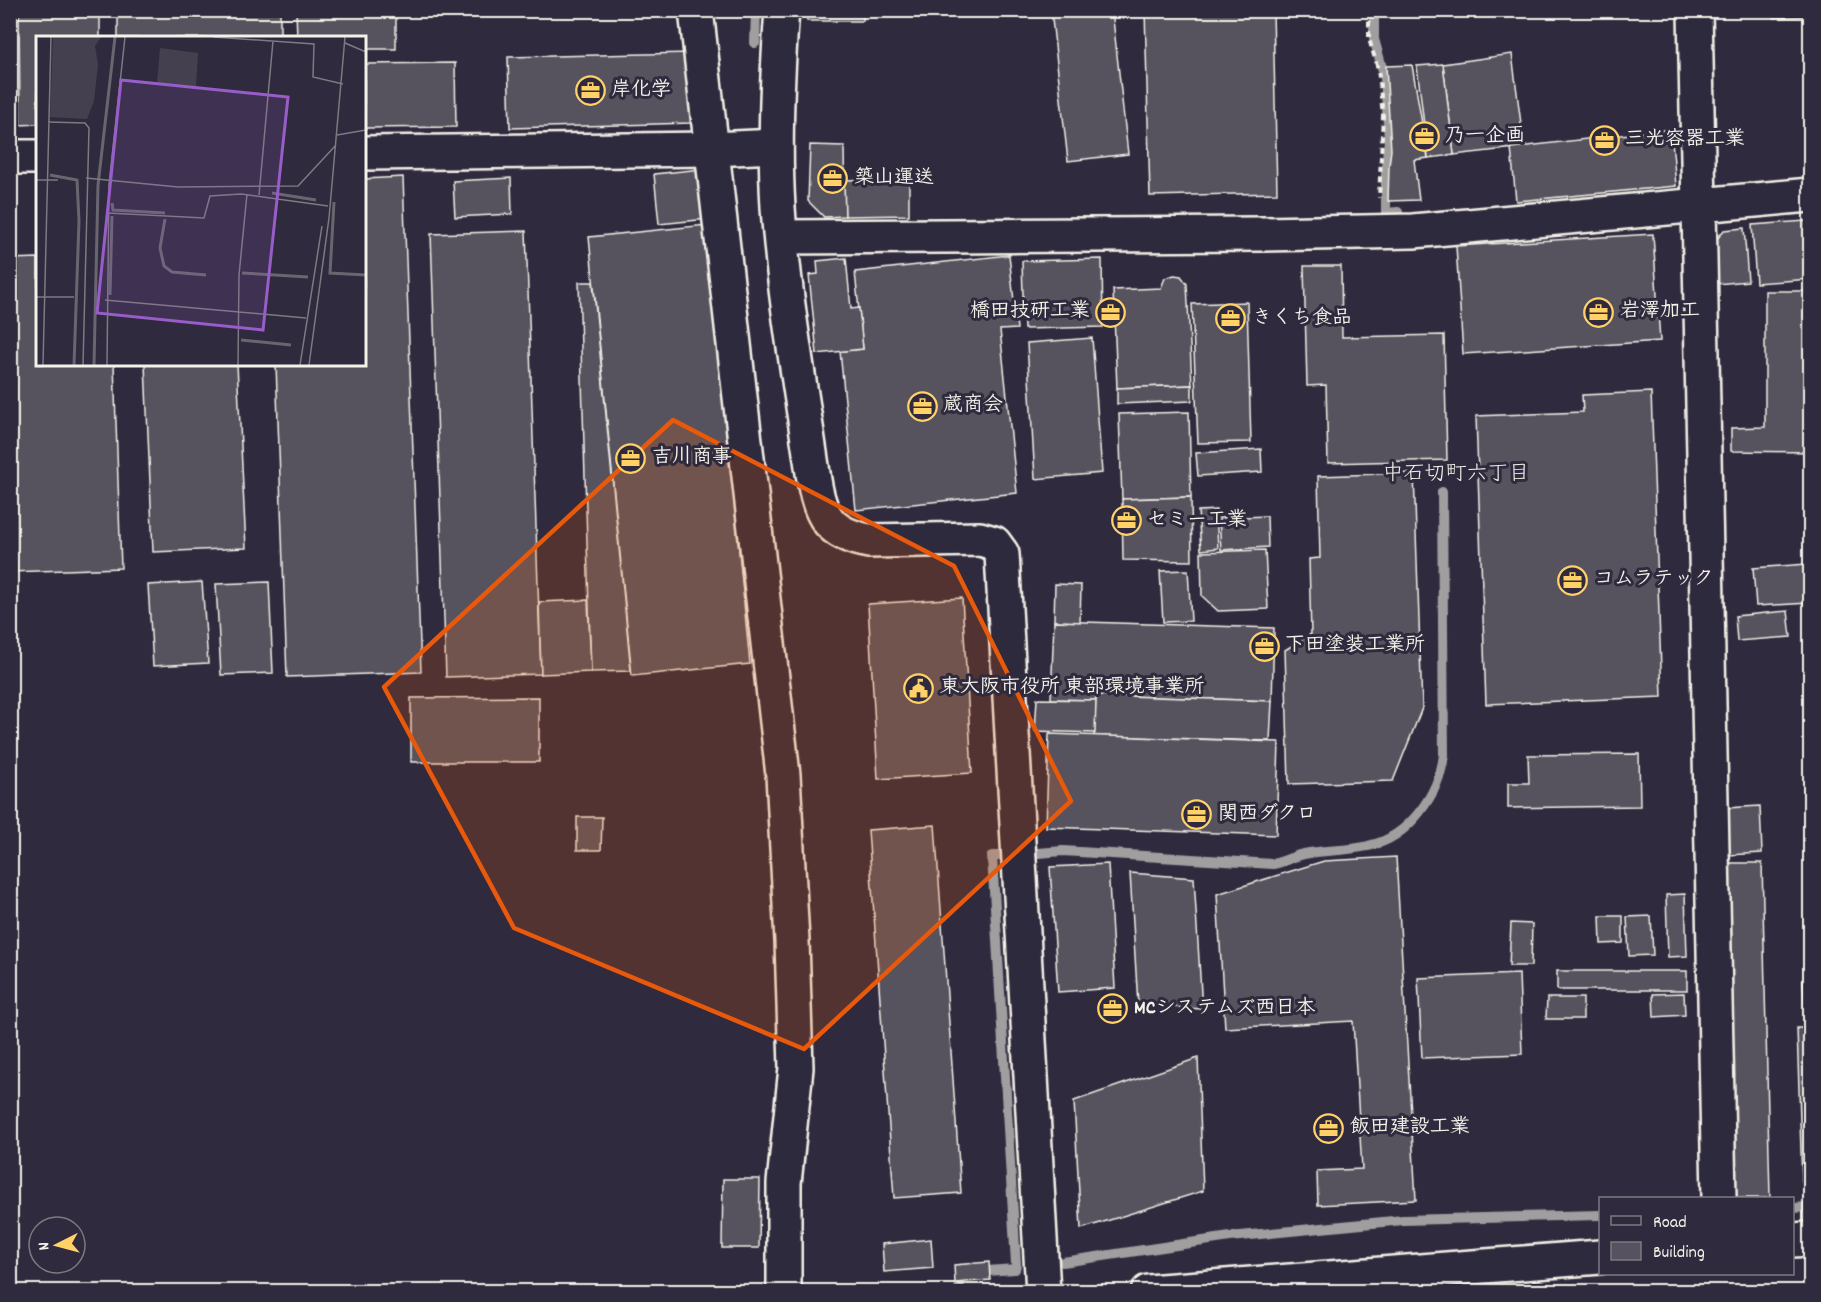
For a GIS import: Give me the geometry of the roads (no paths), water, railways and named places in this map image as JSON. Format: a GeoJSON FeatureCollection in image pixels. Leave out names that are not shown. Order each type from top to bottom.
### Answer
{"type":"FeatureCollection","features":[{"type":"Feature","properties":{"kind":"street"},"geometry":{"type":"LineString","coordinates":[[696,10],[783,775],[796,1068],[784,1183],[784,1292]]}},
{"type":"Feature","properties":{"kind":"street"},"geometry":{"type":"LineString","coordinates":[[782,10],[776,84],[776,146],[781,237],[814,480],[817,498],[825,519],[842,533],[857,538],[869,540],[980,539],[994,543],[1002,554],[1043,1292]]}},
{"type":"Feature","properties":{"kind":"street"},"geometry":{"type":"LineString","coordinates":[[1695,10],[1719,1197]]}},
{"type":"Feature","properties":{"kind":"street"},"geometry":{"type":"LineString","coordinates":[[366,153],[712,149],[776,146]]}},
{"type":"Feature","properties":{"kind":"street"},"geometry":{"type":"LineString","coordinates":[[10,157],[36,157]]}},
{"type":"Feature","properties":{"kind":"street"},"geometry":{"type":"LineString","coordinates":[[781,237],[1380,232],[1810,195]]}},
{"type":"Feature","properties":{"kind":"street"},"geometry":{"type":"LineString","coordinates":[[1794,1240],[1810,1239]]}},
{"type":"Feature","properties":{"kind":"street"},"geometry":{"type":"LineString","coordinates":[[1148,1292],[1599,1257]]}},
{"type":"Feature","properties":{"kind":"waterway"},"geometry":{"type":"LineString","coordinates":[[755,43],[756,10]]}},
{"type":"Feature","properties":{"kind":"waterway"},"geometry":{"type":"LineString","coordinates":[[1374,10],[1374,39],[1385,78],[1389,140],[1386,166],[1386,213],[1398,212],[1398,217]]}},
{"type":"Feature","properties":{"kind":"waterway"},"geometry":{"type":"LineString","coordinates":[[1038,853],[1063,851],[1273,864],[1304,854],[1368,846],[1383,841],[1409,824],[1429,799],[1436,785],[1444,755],[1442,492]]}},
{"type":"Feature","properties":{"kind":"waterway"},"geometry":{"type":"LineString","coordinates":[[960,1292],[959,1273],[1015,1269],[1016,1264],[992,856],[1000,856]]}},
{"type":"Feature","properties":{"kind":"waterway"},"geometry":{"type":"LineString","coordinates":[[1794,1208],[1810,1207]]}},
{"type":"Feature","properties":{"kind":"waterway"},"geometry":{"type":"LineString","coordinates":[[1063,1262],[1230,1237],[1403,1220],[1599,1215]]}},
{"type":"Feature","properties":{"kind":"place","name":"岸化学"},"geometry":{"type":"Point","coordinates":[590,91]}},
{"type":"Feature","properties":{"kind":"place","name":"乃一企画"},"geometry":{"type":"Point","coordinates":[1424,137]}},
{"type":"Feature","properties":{"kind":"place","name":"三光容器工業"},"geometry":{"type":"Point","coordinates":[1604,140]}},
{"type":"Feature","properties":{"kind":"place","name":"築山運送"},"geometry":{"type":"Point","coordinates":[833,179]}},
{"type":"Feature","properties":{"kind":"place","name":"橋田技研工業"},"geometry":{"type":"Point","coordinates":[1111,312]}},
{"type":"Feature","properties":{"kind":"place","name":"岩澤加工"},"geometry":{"type":"Point","coordinates":[1599,312]}},
{"type":"Feature","properties":{"kind":"place","name":"きくち食品"},"geometry":{"type":"Point","coordinates":[1231,319]}},
{"type":"Feature","properties":{"kind":"place","name":"蔵商会"},"geometry":{"type":"Point","coordinates":[922,406]}},
{"type":"Feature","properties":{"kind":"place","name":"吉川商事"},"geometry":{"type":"Point","coordinates":[631,458]}},
{"type":"Feature","properties":{"kind":"place","name":"セミー工業"},"geometry":{"type":"Point","coordinates":[1126,521]}},
{"type":"Feature","properties":{"kind":"place","name":"コムラテック"},"geometry":{"type":"Point","coordinates":[1573,580]}},
{"type":"Feature","properties":{"kind":"place","name":"下田塗装工業所"},"geometry":{"type":"Point","coordinates":[1264,646]}},
{"type":"Feature","properties":{"kind":"place","name":"東大阪市役所 東部環境事業所"},"geometry":{"type":"Point","coordinates":[919,688]}},
{"type":"Feature","properties":{"kind":"place","name":"関西ダクロ"},"geometry":{"type":"Point","coordinates":[1197,815]}},
{"type":"Feature","properties":{"kind":"place","name":"MCシステムズ西日本"},"geometry":{"type":"Point","coordinates":[1113,1009]}},
{"type":"Feature","properties":{"kind":"place","name":"飯田建設工業"},"geometry":{"type":"Point","coordinates":[1329,1128]}},
{"type":"Feature","properties":{"kind":"district","name":"中石切町六丁目"},"geometry":{"type":"Point","coordinates":[1456,475]}}]}
